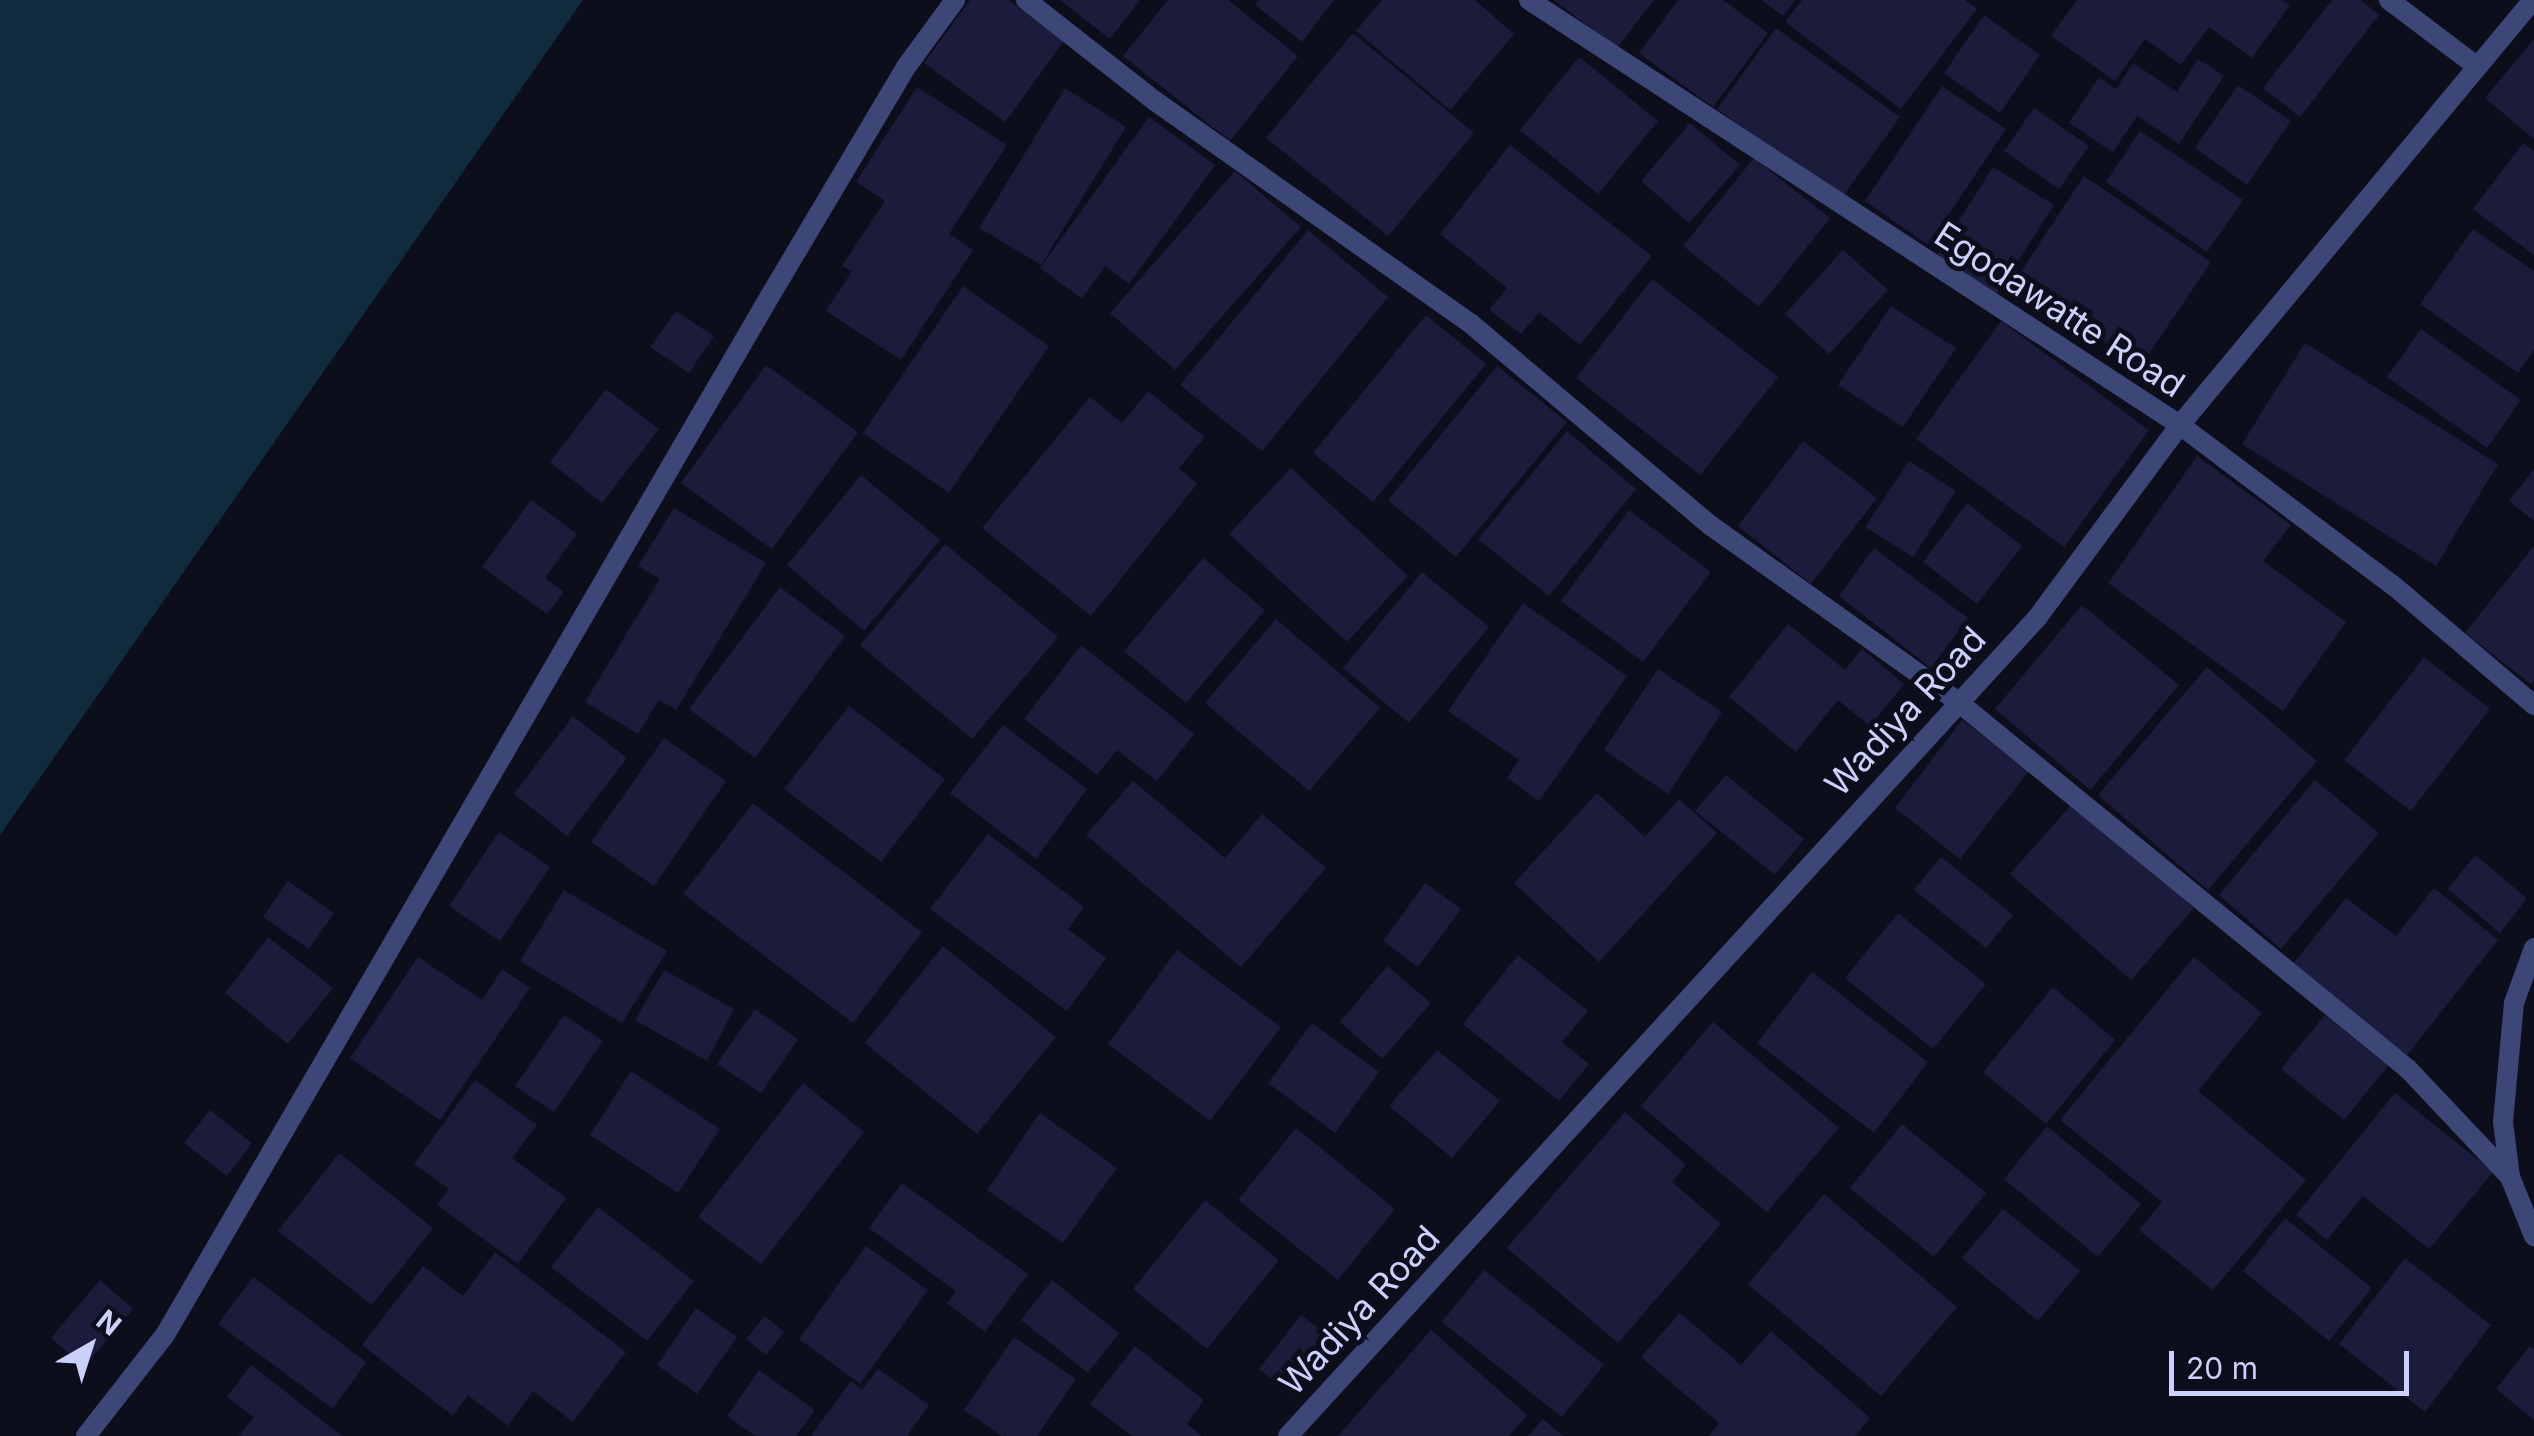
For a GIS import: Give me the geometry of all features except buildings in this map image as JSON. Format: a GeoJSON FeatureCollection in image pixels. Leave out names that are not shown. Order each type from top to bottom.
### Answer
{"type":"FeatureCollection","features":[{"type":"Feature","properties":{"kind":"street"},"geometry":{"type":"LineString","coordinates":[[86,1436],[165,1335],[818,214],[906,67],[955,0]]}},
{"type":"Feature","properties":{"kind":"street"},"geometry":{"type":"LineString","coordinates":[[1026,0],[1156,101],[1470,323],[1710,524],[1957,701],[2408,1069],[2510,1177]]}},
{"type":"Feature","properties":{"kind":"street","name":"Egodawatte Road"},"geometry":{"type":"LineString","coordinates":[[1529,0],[2180,426],[2394,586],[2534,705]]}},
{"type":"Feature","properties":{"kind":"street"},"geometry":{"type":"LineString","coordinates":[[2390,0],[2476,65]]}},
{"type":"Feature","properties":{"kind":"street","name":"Wadiya Road"},"geometry":{"type":"LineString","coordinates":[[1288,1436],[2036,618],[2180,426],[2533,0]]}},
{"type":"Feature","properties":{"kind":"street"},"geometry":{"type":"LineString","coordinates":[[2534,948],[2514,1003],[2503,1122],[2510,1177],[2534,1236]]}},
{"type":"Feature","properties":{"kind":"water"},"geometry":{"type":"Polygon","coordinates":[[[0,0],[583,0],[0,835],[0,0]]]}}]}
